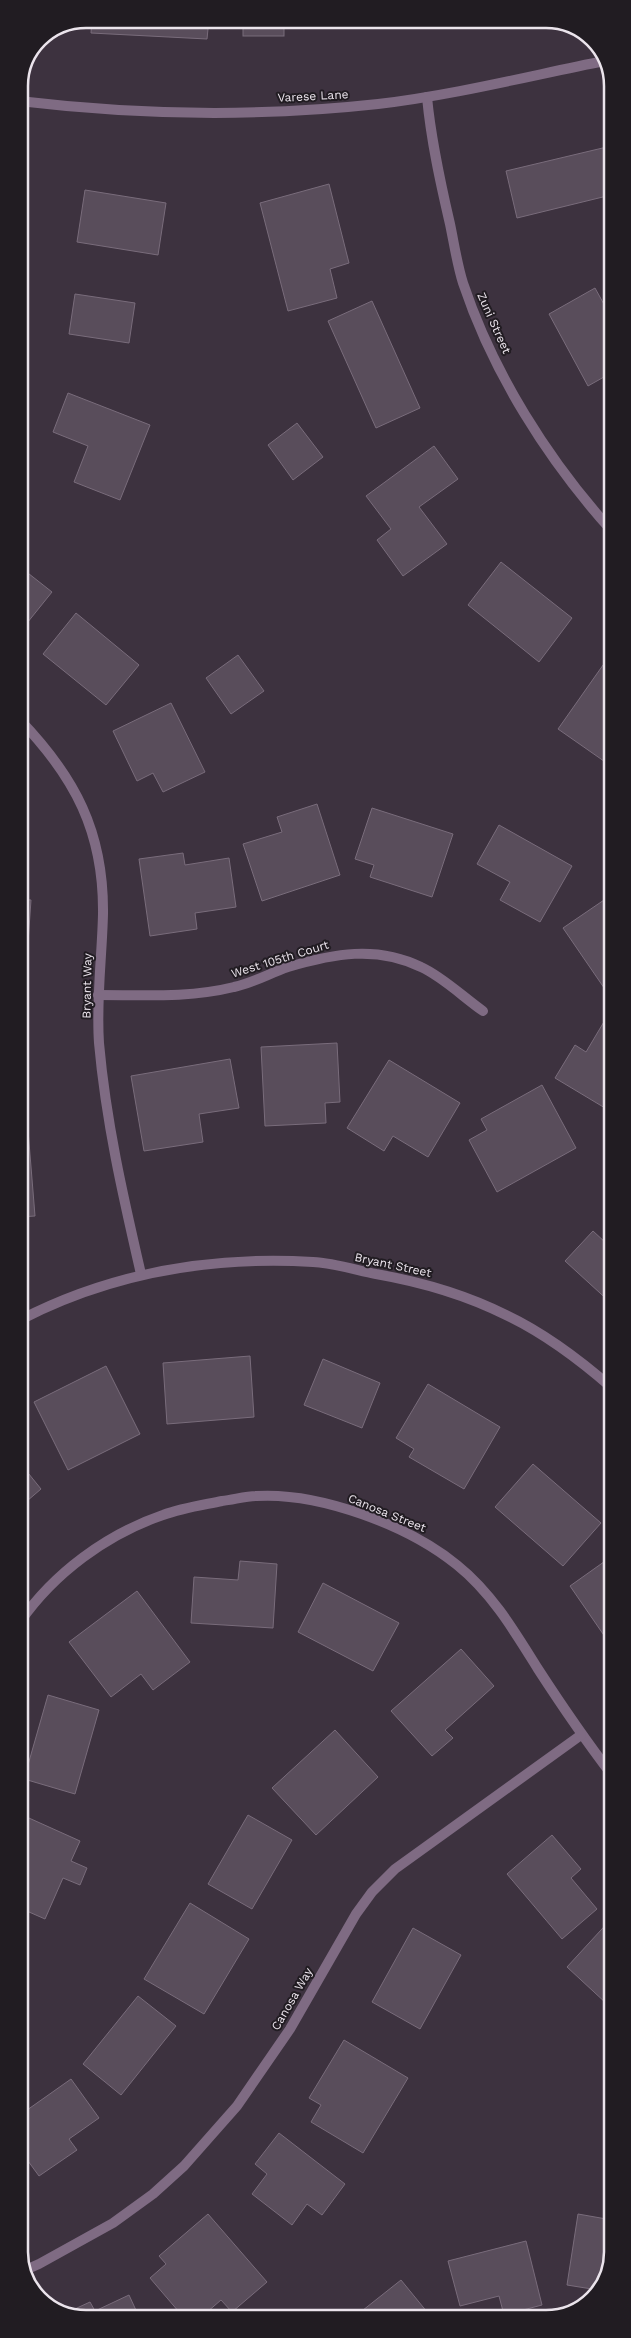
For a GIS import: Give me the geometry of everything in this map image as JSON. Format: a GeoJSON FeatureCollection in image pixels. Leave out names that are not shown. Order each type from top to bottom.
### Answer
{"type":"FeatureCollection","features":[{"type":"Feature","properties":{"kind":"street","name":"Varese Lane"},"geometry":{"type":"LineString","coordinates":[[28,102],[168,112],[316,110],[427,97],[598,61]]}},
{"type":"Feature","properties":{"kind":"street","name":"Zuni Street"},"geometry":{"type":"LineString","coordinates":[[427,97],[431,138],[462,282],[483,332],[507,381],[535,428],[568,476],[604,521]]}},
{"type":"Feature","properties":{"kind":"street","name":"Bryant Way"},"geometry":{"type":"LineString","coordinates":[[28,728],[46,747],[66,775],[92,829],[99,854],[103,913],[98,995],[99,1039],[106,1109],[114,1156],[141,1274]]}},
{"type":"Feature","properties":{"kind":"street","name":"West 105th Court"},"geometry":{"type":"LineString","coordinates":[[98,995],[197,993],[236,987],[286,968],[340,954],[362,952],[400,959],[422,967],[483,1011]]}},
{"type":"Feature","properties":{"kind":"street","name":"Bryant Street"},"geometry":{"type":"LineString","coordinates":[[28,1316],[86,1290],[141,1274],[211,1263],[315,1262],[423,1283],[463,1296],[507,1315],[546,1338],[604,1381]]}},
{"type":"Feature","properties":{"kind":"street","name":"Canosa Street"},"geometry":{"type":"LineString","coordinates":[[28,1610],[35,1599],[54,1580],[82,1558],[136,1526],[164,1514],[193,1506],[256,1496],[289,1498],[327,1504],[359,1513],[419,1540],[458,1565],[483,1590],[506,1619],[581,1735],[604,1765]]}},
{"type":"Feature","properties":{"kind":"street","name":"Canosa Way"},"geometry":{"type":"LineString","coordinates":[[30,2268],[113,2223],[153,2194],[184,2166],[237,2106],[290,2029],[356,1914],[372,1892],[395,1870],[581,1735]]}},
{"type":"Feature","properties":{"kind":"building"},"geometry":{"type":"Polygon","coordinates":[[[91,28],[208,28],[207,39],[91,33],[91,28]]]}},
{"type":"Feature","properties":{"kind":"building"},"geometry":{"type":"Polygon","coordinates":[[[243,28],[284,28],[284,36],[243,36],[243,28]]]}},
{"type":"Feature","properties":{"kind":"building"},"geometry":{"type":"Polygon","coordinates":[[[604,148],[604,197],[517,218],[506,171],[604,148]]]}},
{"type":"Feature","properties":{"kind":"building"},"geometry":{"type":"Polygon","coordinates":[[[329,184],[349,263],[330,269],[337,298],[288,311],[260,203],[329,184]]]}},
{"type":"Feature","properties":{"kind":"building"},"geometry":{"type":"Polygon","coordinates":[[[85,190],[166,203],[158,255],[77,242],[85,190]]]}},
{"type":"Feature","properties":{"kind":"building"},"geometry":{"type":"Polygon","coordinates":[[[595,288],[604,304],[604,377],[588,386],[549,314],[595,288]]]}},
{"type":"Feature","properties":{"kind":"building"},"geometry":{"type":"Polygon","coordinates":[[[75,294],[135,303],[129,343],[69,334],[75,294]]]}},
{"type":"Feature","properties":{"kind":"building"},"geometry":{"type":"Polygon","coordinates":[[[372,301],[420,408],[376,428],[328,321],[372,301]]]}},
{"type":"Feature","properties":{"kind":"building"},"geometry":{"type":"Polygon","coordinates":[[[68,393],[150,425],[120,500],[74,482],[88,446],[53,432],[68,393]]]}},
{"type":"Feature","properties":{"kind":"building"},"geometry":{"type":"Polygon","coordinates":[[[297,423],[323,457],[293,480],[268,445],[297,423]]]}},
{"type":"Feature","properties":{"kind":"building"},"geometry":{"type":"Polygon","coordinates":[[[434,446],[458,479],[419,507],[447,544],[403,576],[377,540],[391,529],[366,496],[434,446]]]}},
{"type":"Feature","properties":{"kind":"building"},"geometry":{"type":"Polygon","coordinates":[[[501,562],[572,618],[539,662],[468,605],[501,562]]]}},
{"type":"Feature","properties":{"kind":"building"},"geometry":{"type":"Polygon","coordinates":[[[28,573],[52,592],[28,622],[28,573]]]}},
{"type":"Feature","properties":{"kind":"building"},"geometry":{"type":"Polygon","coordinates":[[[76,613],[139,665],[106,705],[43,654],[76,613]]]}},
{"type":"Feature","properties":{"kind":"building"},"geometry":{"type":"Polygon","coordinates":[[[238,655],[264,691],[231,714],[206,678],[238,655]]]}},
{"type":"Feature","properties":{"kind":"building"},"geometry":{"type":"Polygon","coordinates":[[[604,664],[604,761],[558,729],[604,664]]]}},
{"type":"Feature","properties":{"kind":"building"},"geometry":{"type":"Polygon","coordinates":[[[171,703],[205,772],[163,792],[153,773],[137,781],[113,731],[171,703]]]}},
{"type":"Feature","properties":{"kind":"building"},"geometry":{"type":"Polygon","coordinates":[[[317,804],[340,875],[262,901],[243,844],[282,832],[277,817],[317,804]]]}},
{"type":"Feature","properties":{"kind":"building"},"geometry":{"type":"Polygon","coordinates":[[[372,808],[453,834],[432,897],[370,877],[374,865],[355,859],[372,808]]]}},
{"type":"Feature","properties":{"kind":"building"},"geometry":{"type":"Polygon","coordinates":[[[499,825],[572,866],[540,922],[500,900],[510,882],[477,864],[499,825]]]}},
{"type":"Feature","properties":{"kind":"building"},"geometry":{"type":"Polygon","coordinates":[[[183,853],[185,865],[229,858],[236,907],[195,913],[197,929],[150,936],[139,859],[183,853]]]}},
{"type":"Feature","properties":{"kind":"building"},"geometry":{"type":"Polygon","coordinates":[[[28,900],[31,900],[28,943],[28,900]]]}},
{"type":"Feature","properties":{"kind":"building"},"geometry":{"type":"Polygon","coordinates":[[[604,900],[604,988],[563,928],[604,900]]]}},
{"type":"Feature","properties":{"kind":"building"},"geometry":{"type":"Polygon","coordinates":[[[604,1022],[604,1107],[555,1078],[575,1045],[586,1052],[604,1022]]]}},
{"type":"Feature","properties":{"kind":"building"},"geometry":{"type":"Polygon","coordinates":[[[337,1043],[340,1102],[325,1103],[326,1123],[265,1126],[261,1047],[337,1043]]]}},
{"type":"Feature","properties":{"kind":"building"},"geometry":{"type":"Polygon","coordinates":[[[230,1059],[239,1108],[199,1114],[203,1142],[144,1151],[131,1076],[230,1059]]]}},
{"type":"Feature","properties":{"kind":"building"},"geometry":{"type":"Polygon","coordinates":[[[389,1060],[460,1103],[428,1157],[393,1136],[384,1151],[347,1128],[389,1060]]]}},
{"type":"Feature","properties":{"kind":"building"},"geometry":{"type":"Polygon","coordinates":[[[542,1085],[576,1148],[497,1192],[469,1140],[487,1130],[481,1119],[542,1085]]]}},
{"type":"Feature","properties":{"kind":"building"},"geometry":{"type":"Polygon","coordinates":[[[28,1130],[35,1216],[28,1216],[28,1130]]]}},
{"type":"Feature","properties":{"kind":"building"},"geometry":{"type":"Polygon","coordinates":[[[593,1231],[604,1241],[604,1297],[565,1261],[593,1231]]]}},
{"type":"Feature","properties":{"kind":"building"},"geometry":{"type":"Polygon","coordinates":[[[250,1356],[254,1417],[167,1424],[163,1363],[250,1356]]]}},
{"type":"Feature","properties":{"kind":"building"},"geometry":{"type":"Polygon","coordinates":[[[323,1359],[380,1383],[362,1428],[304,1405],[323,1359]]]}},
{"type":"Feature","properties":{"kind":"building"},"geometry":{"type":"Polygon","coordinates":[[[106,1366],[140,1434],[68,1470],[34,1402],[106,1366]]]}},
{"type":"Feature","properties":{"kind":"building"},"geometry":{"type":"Polygon","coordinates":[[[428,1384],[500,1427],[464,1489],[409,1457],[414,1449],[396,1438],[428,1384]]]}},
{"type":"Feature","properties":{"kind":"building"},"geometry":{"type":"Polygon","coordinates":[[[533,1464],[601,1523],[563,1566],[495,1507],[533,1464]]]}},
{"type":"Feature","properties":{"kind":"building"},"geometry":{"type":"Polygon","coordinates":[[[28,1473],[41,1489],[28,1500],[28,1473]]]}},
{"type":"Feature","properties":{"kind":"building"},"geometry":{"type":"Polygon","coordinates":[[[240,1561],[277,1564],[273,1628],[191,1623],[194,1577],[238,1580],[240,1561]]]}},
{"type":"Feature","properties":{"kind":"building"},"geometry":{"type":"Polygon","coordinates":[[[604,1562],[604,1635],[570,1586],[604,1562]]]}},
{"type":"Feature","properties":{"kind":"building"},"geometry":{"type":"Polygon","coordinates":[[[323,1583],[399,1623],[373,1671],[298,1632],[323,1583]]]}},
{"type":"Feature","properties":{"kind":"building"},"geometry":{"type":"Polygon","coordinates":[[[137,1591],[190,1662],[153,1690],[141,1674],[111,1697],[69,1642],[137,1591]]]}},
{"type":"Feature","properties":{"kind":"building"},"geometry":{"type":"Polygon","coordinates":[[[461,1649],[494,1686],[445,1730],[453,1738],[432,1756],[391,1711],[461,1649]]]}},
{"type":"Feature","properties":{"kind":"building"},"geometry":{"type":"Polygon","coordinates":[[[48,1695],[99,1710],[75,1794],[28,1780],[28,1765],[48,1695]]]}},
{"type":"Feature","properties":{"kind":"building"},"geometry":{"type":"Polygon","coordinates":[[[335,1730],[378,1777],[316,1835],[272,1788],[335,1730]]]}},
{"type":"Feature","properties":{"kind":"building"},"geometry":{"type":"Polygon","coordinates":[[[248,1815],[292,1840],[252,1909],[208,1884],[248,1815]]]}},
{"type":"Feature","properties":{"kind":"building"},"geometry":{"type":"Polygon","coordinates":[[[28,1818],[80,1841],[71,1861],[87,1868],[80,1885],[63,1878],[45,1919],[28,1912],[28,1818]]]}},
{"type":"Feature","properties":{"kind":"building"},"geometry":{"type":"Polygon","coordinates":[[[552,1835],[581,1869],[571,1878],[597,1909],[562,1939],[507,1874],[552,1835]]]}},
{"type":"Feature","properties":{"kind":"building"},"geometry":{"type":"Polygon","coordinates":[[[190,1903],[249,1939],[204,2014],[144,1979],[190,1903]]]}},
{"type":"Feature","properties":{"kind":"building"},"geometry":{"type":"Polygon","coordinates":[[[604,1927],[604,2001],[567,1967],[604,1927]]]}},
{"type":"Feature","properties":{"kind":"building"},"geometry":{"type":"Polygon","coordinates":[[[413,1928],[461,1955],[420,2029],[372,2002],[413,1928]]]}},
{"type":"Feature","properties":{"kind":"building"},"geometry":{"type":"Polygon","coordinates":[[[138,1996],[176,2026],[121,2095],[83,2064],[138,1996]]]}},
{"type":"Feature","properties":{"kind":"building"},"geometry":{"type":"Polygon","coordinates":[[[344,2040],[408,2078],[363,2153],[311,2122],[321,2105],[309,2098],[344,2040]]]}},
{"type":"Feature","properties":{"kind":"building"},"geometry":{"type":"Polygon","coordinates":[[[71,2079],[99,2118],[69,2139],[77,2150],[39,2176],[28,2161],[28,2109],[71,2079]]]}},
{"type":"Feature","properties":{"kind":"building"},"geometry":{"type":"Polygon","coordinates":[[[279,2133],[345,2184],[322,2215],[307,2204],[292,2225],[252,2194],[267,2174],[255,2164],[279,2133]]]}},
{"type":"Feature","properties":{"kind":"building"},"geometry":{"type":"Polygon","coordinates":[[[208,2214],[267,2282],[234,2310],[230,2310],[221,2300],[209,2310],[177,2310],[150,2278],[166,2264],[159,2256],[208,2214]]]}},
{"type":"Feature","properties":{"kind":"building"},"geometry":{"type":"Polygon","coordinates":[[[578,2214],[604,2219],[604,2253],[599,2275],[594,2285],[591,2289],[567,2285],[578,2214]]]}},
{"type":"Feature","properties":{"kind":"building"},"geometry":{"type":"Polygon","coordinates":[[[526,2241],[542,2305],[523,2310],[503,2310],[499,2296],[460,2306],[448,2261],[526,2241]]]}},
{"type":"Feature","properties":{"kind":"building"},"geometry":{"type":"Polygon","coordinates":[[[401,2280],[425,2310],[363,2310],[401,2280]]]}},
{"type":"Feature","properties":{"kind":"building"},"geometry":{"type":"Polygon","coordinates":[[[129,2295],[136,2310],[97,2310],[129,2295]]]}},
{"type":"Feature","properties":{"kind":"building"},"geometry":{"type":"Polygon","coordinates":[[[90,2302],[94,2310],[75,2309],[90,2302]]]}}]}
